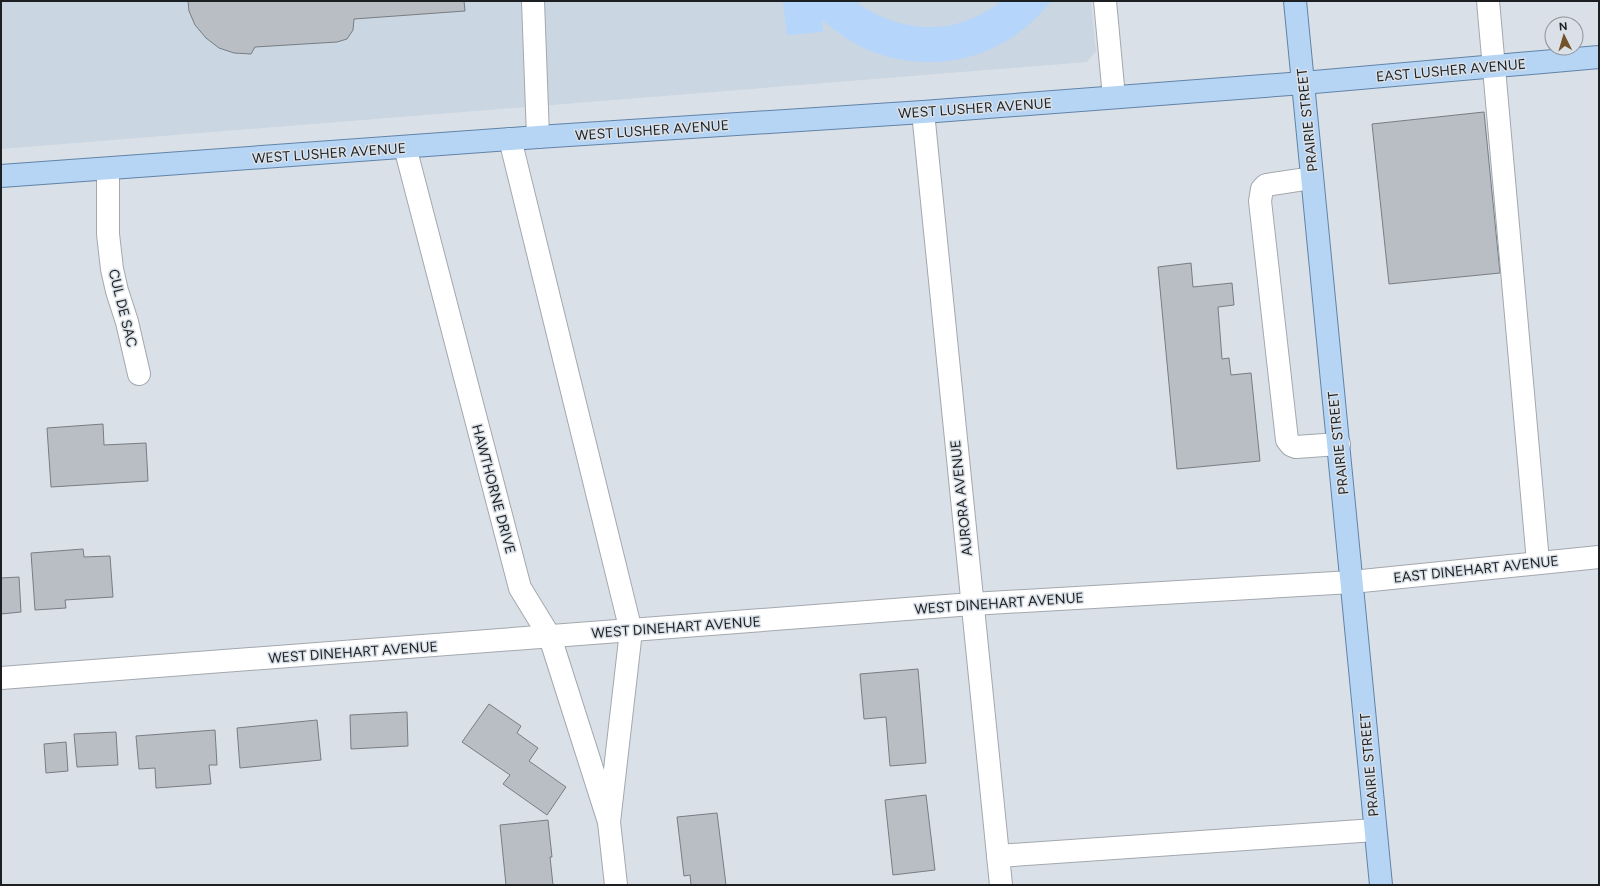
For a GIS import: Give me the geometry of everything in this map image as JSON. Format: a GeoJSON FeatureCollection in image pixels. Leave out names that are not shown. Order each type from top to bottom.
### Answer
{"type":"FeatureCollection","features":[{"type":"Feature","properties":{"kind":"main road","name":"PRAIRIE STREET"},"geometry":{"type":"LineString","coordinates":[[1295,1],[1381,885]]}},
{"type":"Feature","properties":{"kind":"main road","name":"EAST LUSHER AVENUE"},"geometry":{"type":"LineString","coordinates":[[1303,83],[1599,57]]}},
{"type":"Feature","properties":{"kind":"main road","name":"WEST LUSHER AVENUE"},"geometry":{"type":"LineString","coordinates":[[1,176],[538,137],[923,112],[1303,83]]}},
{"type":"Feature","properties":{"kind":"street"},"geometry":{"type":"LineString","coordinates":[[533,1],[538,137]]}},
{"type":"Feature","properties":{"kind":"street"},"geometry":{"type":"LineString","coordinates":[[1105,1],[1114,97]]}},
{"type":"Feature","properties":{"kind":"street"},"geometry":{"type":"LineString","coordinates":[[1488,1],[1538,562]]}},
{"type":"Feature","properties":{"kind":"street","name":"AURORA AVENUE"},"geometry":{"type":"LineString","coordinates":[[923,112],[1001,885]]}},
{"type":"Feature","properties":{"kind":"street","name":"HAWTHORNE DRIVE"},"geometry":{"type":"LineString","coordinates":[[510,140],[631,631],[609,822]]}},
{"type":"Feature","properties":{"kind":"street","name":"HAWTHORNE DRIVE"},"geometry":{"type":"LineString","coordinates":[[405,147],[520,588],[550,637],[609,822],[616,885]]}},
{"type":"Feature","properties":{"kind":"street","name":"CUL DE SAC"},"geometry":{"type":"LineString","coordinates":[[108,169],[108,234],[112,269],[117,292],[128,322],[139,374]]}},
{"type":"Feature","properties":{"kind":"street"},"geometry":{"type":"LineString","coordinates":[[1312,178],[1266,185],[1262,189],[1260,201],[1287,440],[1291,446],[1296,447],[1338,444]]}},
{"type":"Feature","properties":{"kind":"street","name":"EAST DINEHART AVENUE"},"geometry":{"type":"LineString","coordinates":[[1352,582],[1599,557]]}},
{"type":"Feature","properties":{"kind":"street","name":"WEST DINEHART AVENUE"},"geometry":{"type":"LineString","coordinates":[[1,678],[972,604],[1352,582]]}},
{"type":"Feature","properties":{"kind":"street"},"geometry":{"type":"LineString","coordinates":[[998,856],[1375,830]]}},
{"type":"Feature","properties":{"kind":"shaded area"},"geometry":{"type":"Polygon","coordinates":[[[1,1],[1091,1],[1096,51],[1087,62],[1,149],[1,1]]]}},
{"type":"Feature","properties":{"kind":"shaded area"},"geometry":{"type":"Polygon","coordinates":[[[783,1],[855,1],[880,16],[893,21],[922,27],[937,27],[972,19],[1002,1],[1051,1],[1033,21],[1013,36],[991,49],[968,57],[944,61],[919,62],[893,58],[868,50],[850,41],[822,20],[823,32],[787,35],[783,1]]]}},
{"type":"Feature","properties":{"kind":"building"},"geometry":{"type":"Polygon","coordinates":[[[188,1],[464,1],[465,11],[354,19],[353,30],[347,39],[337,42],[255,47],[251,54],[234,53],[219,48],[206,38],[195,25],[189,11],[188,1]]]}},
{"type":"Feature","properties":{"kind":"building"},"geometry":{"type":"Polygon","coordinates":[[[1484,112],[1500,273],[1389,284],[1372,124],[1484,112]]]}},
{"type":"Feature","properties":{"kind":"building"},"geometry":{"type":"Polygon","coordinates":[[[1191,263],[1193,287],[1232,283],[1234,305],[1218,307],[1222,359],[1229,358],[1231,375],[1251,373],[1260,461],[1177,469],[1158,267],[1191,263]]]}},
{"type":"Feature","properties":{"kind":"building"},"geometry":{"type":"Polygon","coordinates":[[[103,424],[104,445],[146,443],[148,481],[51,487],[47,428],[103,424]]]}},
{"type":"Feature","properties":{"kind":"building"},"geometry":{"type":"Polygon","coordinates":[[[83,549],[84,557],[110,556],[113,597],[65,600],[66,608],[35,610],[31,553],[83,549]]]}},
{"type":"Feature","properties":{"kind":"building"},"geometry":{"type":"Polygon","coordinates":[[[19,577],[21,612],[1,614],[1,578],[19,577]]]}},
{"type":"Feature","properties":{"kind":"building"},"geometry":{"type":"Polygon","coordinates":[[[918,669],[926,763],[890,766],[886,717],[864,719],[860,674],[918,669]]]}},
{"type":"Feature","properties":{"kind":"building"},"geometry":{"type":"Polygon","coordinates":[[[489,704],[521,726],[517,733],[538,748],[529,761],[566,787],[547,815],[503,784],[510,775],[462,742],[489,704]]]}},
{"type":"Feature","properties":{"kind":"building"},"geometry":{"type":"Polygon","coordinates":[[[407,712],[408,746],[351,749],[350,715],[407,712]]]}},
{"type":"Feature","properties":{"kind":"building"},"geometry":{"type":"Polygon","coordinates":[[[317,720],[321,760],[240,768],[237,728],[317,720]]]}},
{"type":"Feature","properties":{"kind":"building"},"geometry":{"type":"Polygon","coordinates":[[[215,730],[217,765],[209,765],[211,784],[156,788],[155,768],[139,769],[136,736],[215,730]]]}},
{"type":"Feature","properties":{"kind":"building"},"geometry":{"type":"Polygon","coordinates":[[[116,732],[118,765],[77,767],[74,734],[116,732]]]}},
{"type":"Feature","properties":{"kind":"building"},"geometry":{"type":"Polygon","coordinates":[[[66,742],[68,771],[46,773],[44,744],[66,742]]]}},
{"type":"Feature","properties":{"kind":"building"},"geometry":{"type":"Polygon","coordinates":[[[926,795],[935,870],[893,875],[885,800],[926,795]]]}},
{"type":"Feature","properties":{"kind":"building"},"geometry":{"type":"Polygon","coordinates":[[[717,813],[726,885],[691,885],[690,875],[684,876],[677,817],[717,813]]]}},
{"type":"Feature","properties":{"kind":"building"},"geometry":{"type":"Polygon","coordinates":[[[548,820],[553,885],[506,885],[500,825],[548,820]]]}}]}
